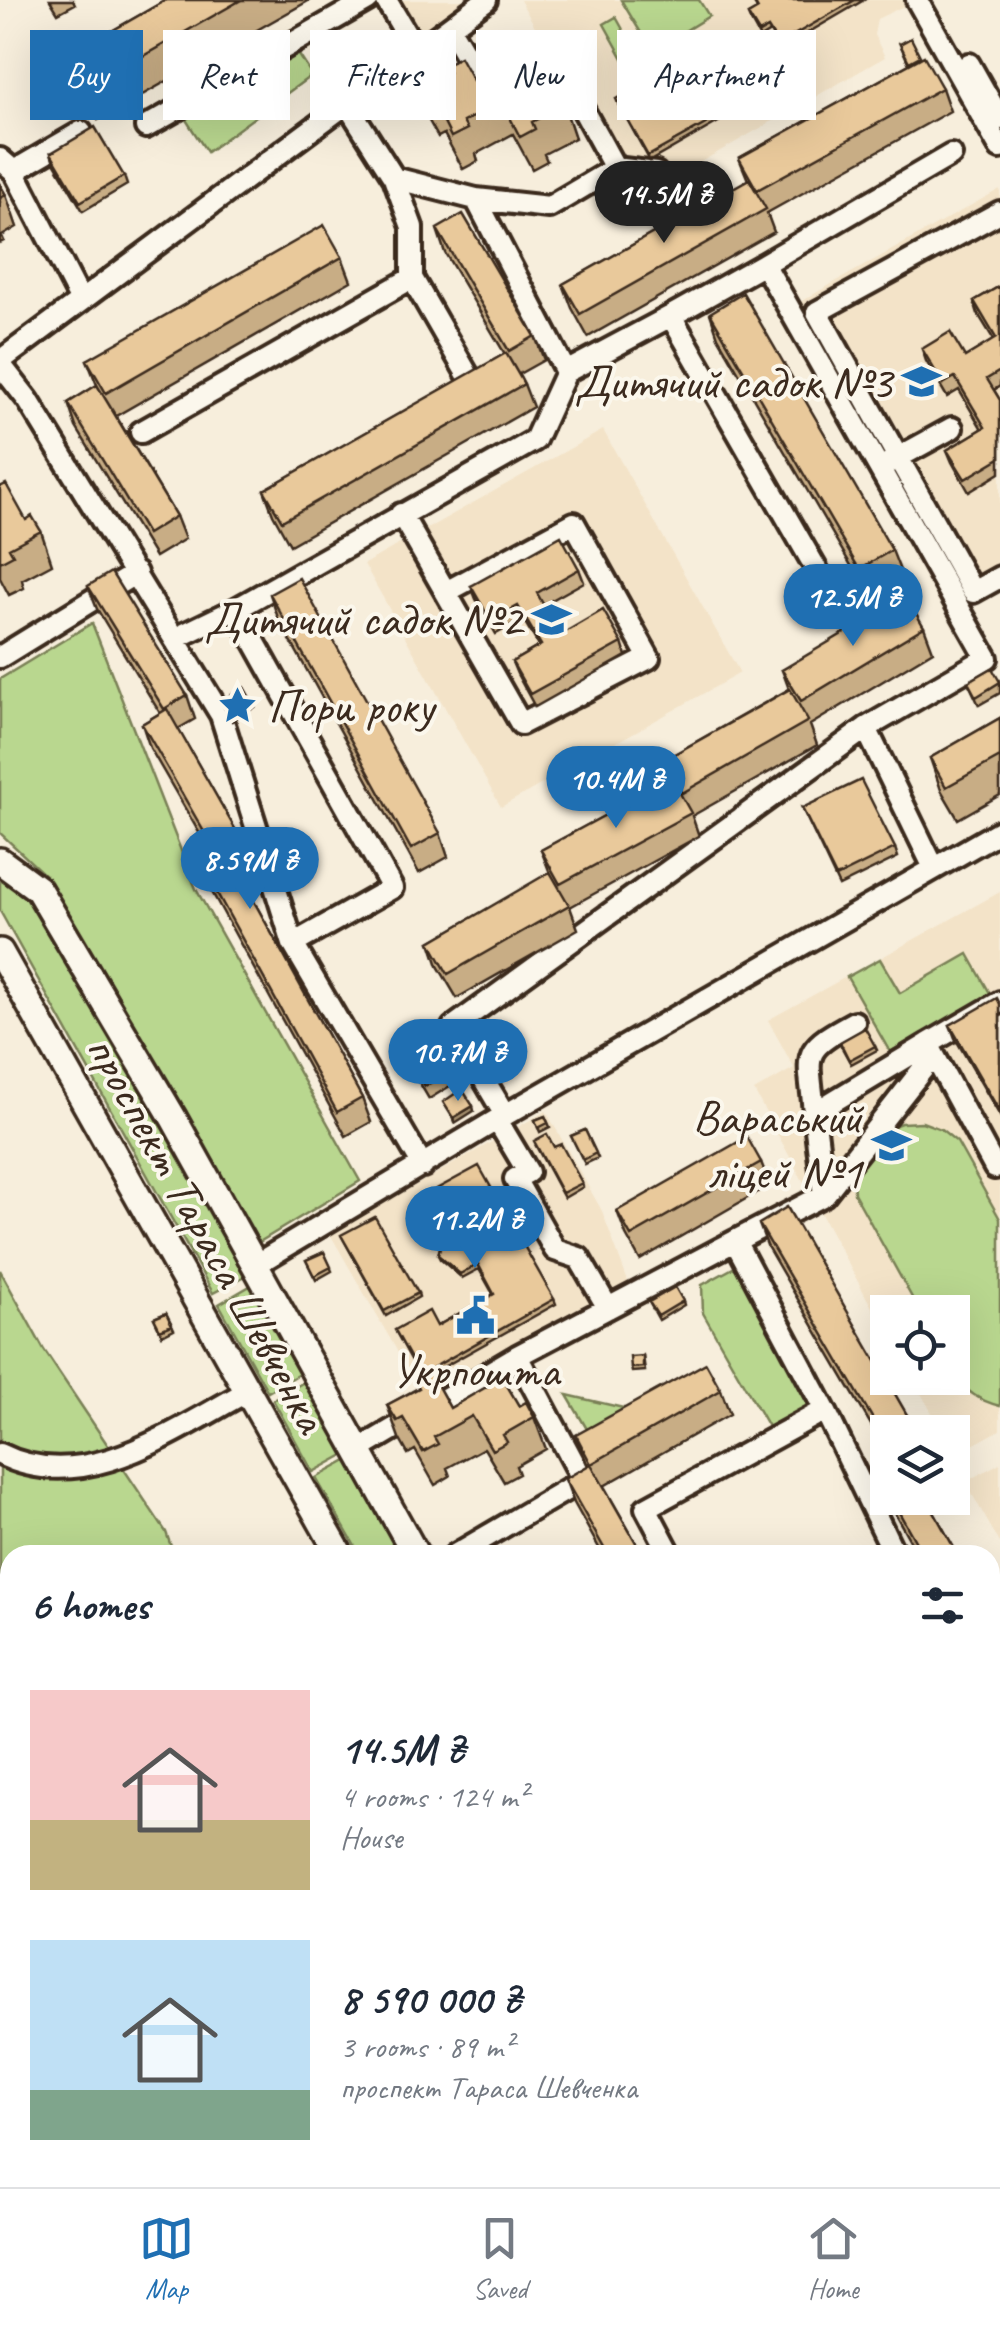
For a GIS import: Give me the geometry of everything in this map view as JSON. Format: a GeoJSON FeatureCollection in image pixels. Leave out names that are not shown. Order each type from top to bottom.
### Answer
{"type":"FeatureCollection","features":[{"type":"Feature","properties":{"kind":"main road","name":"проспект Тараса Шевченка"},"geometry":{"type":"LineString","coordinates":[[0,861],[38,889],[174,1119],[410,1545]]}},
{"type":"Feature","properties":{"kind":"main road","name":"проспект Тараса Шевченка"},"geometry":{"type":"LineString","coordinates":[[0,952],[334,1545]]}},
{"type":"Feature","properties":{"kind":"street"},"geometry":{"type":"LineString","coordinates":[[146,128],[368,0]]}},
{"type":"Feature","properties":{"kind":"street"},"geometry":{"type":"LineString","coordinates":[[386,0],[404,30]]}},
{"type":"Feature","properties":{"kind":"street"},"geometry":{"type":"LineString","coordinates":[[447,30],[486,0]]}},
{"type":"Feature","properties":{"kind":"street"},"geometry":{"type":"LineString","coordinates":[[918,0],[1000,148]]}},
{"type":"Feature","properties":{"kind":"street"},"geometry":{"type":"LineString","coordinates":[[934,0],[1000,119]]}},
{"type":"Feature","properties":{"kind":"street"},"geometry":{"type":"LineString","coordinates":[[450,28],[476,71]]}},
{"type":"Feature","properties":{"kind":"street"},"geometry":{"type":"LineString","coordinates":[[325,120],[0,362],[28,400],[221,715],[293,944],[423,1166]]}},
{"type":"Feature","properties":{"kind":"street"},"geometry":{"type":"LineString","coordinates":[[357,120],[394,178],[412,227],[412,278],[470,379]]}},
{"type":"Feature","properties":{"kind":"street"},"geometry":{"type":"LineString","coordinates":[[588,120],[614,168]]}},
{"type":"Feature","properties":{"kind":"street"},"geometry":{"type":"LineString","coordinates":[[81,132],[7,165],[81,301]]}},
{"type":"Feature","properties":{"kind":"street"},"geometry":{"type":"LineString","coordinates":[[176,638],[535,440],[566,372],[764,264],[951,154]]}},
{"type":"Feature","properties":{"kind":"street"},"geometry":{"type":"LineString","coordinates":[[394,178],[476,199],[548,208],[614,168],[656,172]]}},
{"type":"Feature","properties":{"kind":"street"},"geometry":{"type":"LineString","coordinates":[[476,199],[566,372]]}},
{"type":"Feature","properties":{"kind":"street"},"geometry":{"type":"LineString","coordinates":[[1000,212],[817,312],[973,592],[1000,577]]}},
{"type":"Feature","properties":{"kind":"street"},"geometry":{"type":"LineString","coordinates":[[608,1308],[580,1258],[555,1250],[515,1179],[528,1172],[454,1027],[866,728],[987,658],[764,264]]}},
{"type":"Feature","properties":{"kind":"street"},"geometry":{"type":"LineString","coordinates":[[142,432],[412,278]]}},
{"type":"Feature","properties":{"kind":"street"},"geometry":{"type":"LineString","coordinates":[[671,316],[841,612]]}},
{"type":"Feature","properties":{"kind":"street"},"geometry":{"type":"LineString","coordinates":[[880,469],[952,428]]}},
{"type":"Feature","properties":{"kind":"street"},"geometry":{"type":"LineString","coordinates":[[401,514],[521,724],[649,658],[574,523],[446,592]]}},
{"type":"Feature","properties":{"kind":"street"},"geometry":{"type":"LineString","coordinates":[[0,656],[136,573]]}},
{"type":"Feature","properties":{"kind":"street"},"geometry":{"type":"LineString","coordinates":[[236,608],[392,888],[293,944]]}},
{"type":"Feature","properties":{"kind":"street"},"geometry":{"type":"LineString","coordinates":[[866,728],[934,868]]}},
{"type":"Feature","properties":{"kind":"street"},"geometry":{"type":"LineString","coordinates":[[255,1265],[501,1118],[1000,832]]}},
{"type":"Feature","properties":{"kind":"street"},"geometry":{"type":"LineString","coordinates":[[814,1113],[930,1050],[1000,1002]]}},
{"type":"Feature","properties":{"kind":"street"},"geometry":{"type":"LineString","coordinates":[[824,1195],[814,1113],[812,1048],[854,1022]]}},
{"type":"Feature","properties":{"kind":"street"},"geometry":{"type":"LineString","coordinates":[[930,1050],[998,1170]]}},
{"type":"Feature","properties":{"kind":"street"},"geometry":{"type":"LineString","coordinates":[[358,1450],[517,1356],[824,1195],[930,1050]]}},
{"type":"Feature","properties":{"kind":"street"},"geometry":{"type":"LineString","coordinates":[[735,1242],[890,1545]]}},
{"type":"Feature","properties":{"kind":"street"},"geometry":{"type":"LineString","coordinates":[[472,1545],[583,1480],[517,1356]]}},
{"type":"Feature","properties":{"kind":"street"},"geometry":{"type":"LineString","coordinates":[[0,1454],[15,1462],[73,1470],[116,1458],[248,1391]]}},
{"type":"Feature","properties":{"kind":"street"},"geometry":{"type":"LineString","coordinates":[[666,1545],[646,1508],[824,1410]]}},
{"type":"Feature","properties":{"kind":"shaded area"},"geometry":{"type":"Polygon","coordinates":[[[386,0],[486,0],[446,30],[404,30],[386,0]]]}},
{"type":"Feature","properties":{"kind":"shaded area"},"geometry":{"type":"Polygon","coordinates":[[[520,0],[910,3],[877,19],[874,35],[885,57],[816,96],[816,30],[617,30],[617,120],[774,120],[662,184],[656,173],[615,168],[588,120],[597,120],[597,30],[537,30],[520,0]]]}},
{"type":"Feature","properties":{"kind":"shaded area","name":"Дитячий садок №3"},"geometry":{"type":"Polygon","coordinates":[[[1000,189],[1000,588],[971,604],[798,303],[1000,189]]]}},
{"type":"Feature","properties":{"kind":"shaded area","name":"Дитячий садок №2"},"geometry":{"type":"Polygon","coordinates":[[[603,430],[740,673],[501,807],[364,564],[603,430]]]}},
{"type":"Feature","properties":{"kind":"shaded area","name":"Вараський ліцей №1"},"geometry":{"type":"Polygon","coordinates":[[[1000,892],[1000,1430],[970,1447],[970,1415],[933,1415],[922,1395],[970,1395],[970,1295],[870,1295],[870,1304],[754,1091],[794,1068],[768,1020],[1000,892]]]}},
{"type":"Feature","properties":{"kind":"shaded area"},"geometry":{"type":"Polygon","coordinates":[[[546,1111],[602,1211],[633,1295],[430,1408],[330,1234],[546,1111]]]}},
{"type":"Feature","properties":{"kind":"shaded area"},"geometry":{"type":"Polygon","coordinates":[[[1000,1463],[1000,1543],[970,1491],[970,1479],[1000,1463]]]}},
{"type":"Feature","properties":{"kind":"green space"},"geometry":{"type":"Polygon","coordinates":[[[621,0],[699,0],[709,16],[686,30],[639,30],[621,0]]]}},
{"type":"Feature","properties":{"kind":"green space"},"geometry":{"type":"Polygon","coordinates":[[[616,17],[623,30],[617,30],[617,47],[604,24],[616,17]]]}},
{"type":"Feature","properties":{"kind":"green space"},"geometry":{"type":"Polygon","coordinates":[[[290,45],[310,76],[290,91],[290,45]]]}},
{"type":"Feature","properties":{"kind":"green space"},"geometry":{"type":"Polygon","coordinates":[[[186,120],[251,120],[207,152],[186,120]]]}},
{"type":"Feature","properties":{"kind":"green space"},"geometry":{"type":"Polygon","coordinates":[[[92,623],[196,889],[360,1181],[256,1244],[46,876],[0,833],[0,679],[92,623]]]}},
{"type":"Feature","properties":{"kind":"green space"},"geometry":{"type":"Polygon","coordinates":[[[0,873],[41,908],[245,1276],[213,1293],[0,911],[0,873]]]}},
{"type":"Feature","properties":{"kind":"green space"},"geometry":{"type":"Polygon","coordinates":[[[968,954],[991,995],[890,1052],[847,977],[880,959],[900,993],[968,954]]]}},
{"type":"Feature","properties":{"kind":"green space"},"geometry":{"type":"Polygon","coordinates":[[[922,1122],[941,1129],[957,1142],[1000,1219],[1000,1406],[970,1392],[970,1295],[911,1295],[854,1193],[853,1174],[882,1130],[901,1123],[922,1122]]]}},
{"type":"Feature","properties":{"kind":"green space"},"geometry":{"type":"Polygon","coordinates":[[[735,1267],[813,1406],[770,1430],[703,1313],[702,1285],[735,1267]]]}},
{"type":"Feature","properties":{"kind":"green space"},"geometry":{"type":"Polygon","coordinates":[[[0,1270],[44,1350],[166,1532],[171,1545],[0,1545],[0,1270]]]}},
{"type":"Feature","properties":{"kind":"green space"},"geometry":{"type":"Polygon","coordinates":[[[250,1286],[299,1374],[268,1392],[219,1304],[250,1286]]]}},
{"type":"Feature","properties":{"kind":"green space"},"geometry":{"type":"Polygon","coordinates":[[[304,1382],[344,1455],[313,1472],[273,1400],[304,1382]]]}},
{"type":"Feature","properties":{"kind":"green space"},"geometry":{"type":"Polygon","coordinates":[[[567,1395],[645,1413],[594,1441],[567,1395]]]}},
{"type":"Feature","properties":{"kind":"green space"},"geometry":{"type":"Polygon","coordinates":[[[347,1461],[394,1545],[354,1545],[316,1478],[347,1461]]]}},
{"type":"Feature","properties":{"kind":"building"},"geometry":{"type":"Polygon","coordinates":[[[166,0],[241,0],[188,30],[163,30],[163,45],[143,56],[143,30],[114,30],[166,0]]]}},
{"type":"Feature","properties":{"kind":"building"},"geometry":{"type":"Polygon","coordinates":[[[753,0],[855,0],[802,30],[757,30],[748,15],[758,9],[753,0]]]}},
{"type":"Feature","properties":{"kind":"building"},"geometry":{"type":"Polygon","coordinates":[[[911,38],[920,56],[909,62],[900,44],[911,38]]]}},
{"type":"Feature","properties":{"kind":"building"},"geometry":{"type":"Polygon","coordinates":[[[924,56],[942,88],[757,190],[739,158],[808,120],[816,120],[816,116],[924,56]]]}},
{"type":"Feature","properties":{"kind":"building"},"geometry":{"type":"Polygon","coordinates":[[[460,57],[476,86],[476,115],[463,122],[467,129],[451,137],[442,120],[456,120],[456,59],[460,57]]]}},
{"type":"Feature","properties":{"kind":"building"},"geometry":{"type":"Polygon","coordinates":[[[511,120],[536,120],[532,122],[535,129],[520,137],[511,120]]]}},
{"type":"Feature","properties":{"kind":"building"},"geometry":{"type":"Polygon","coordinates":[[[628,120],[713,120],[648,156],[628,120]]]}},
{"type":"Feature","properties":{"kind":"building"},"geometry":{"type":"Polygon","coordinates":[[[95,127],[124,176],[80,202],[51,153],[95,127]]]}},
{"type":"Feature","properties":{"kind":"building"},"geometry":{"type":"Polygon","coordinates":[[[626,165],[634,180],[609,194],[601,179],[626,165]]]}},
{"type":"Feature","properties":{"kind":"building"},"geometry":{"type":"Polygon","coordinates":[[[749,179],[766,209],[580,314],[563,284],[749,179]]]}},
{"type":"Feature","properties":{"kind":"building"},"geometry":{"type":"Polygon","coordinates":[[[463,214],[535,336],[509,351],[437,229],[463,214]]]}},
{"type":"Feature","properties":{"kind":"building"},"geometry":{"type":"Polygon","coordinates":[[[324,225],[342,257],[106,393],[87,360],[324,225]]]}},
{"type":"Feature","properties":{"kind":"building"},"geometry":{"type":"Polygon","coordinates":[[[1000,286],[1000,371],[987,379],[1000,400],[1000,458],[965,479],[947,450],[985,427],[955,377],[943,384],[922,349],[950,332],[965,357],[996,338],[974,301],[1000,286]]]}},
{"type":"Feature","properties":{"kind":"building"},"geometry":{"type":"Polygon","coordinates":[[[743,293],[892,550],[859,569],[710,313],[743,293]]]}},
{"type":"Feature","properties":{"kind":"building"},"geometry":{"type":"Polygon","coordinates":[[[506,353],[524,384],[282,521],[264,490],[506,353]]]}},
{"type":"Feature","properties":{"kind":"building"},"geometry":{"type":"Polygon","coordinates":[[[97,385],[176,516],[147,534],[68,403],[97,385]]]}},
{"type":"Feature","properties":{"kind":"building"},"geometry":{"type":"Polygon","coordinates":[[[6,484],[26,520],[32,516],[41,531],[9,548],[13,555],[0,562],[0,487],[6,484]]]}},
{"type":"Feature","properties":{"kind":"building"},"geometry":{"type":"Polygon","coordinates":[[[561,536],[579,569],[537,593],[560,635],[603,610],[622,643],[530,694],[512,662],[541,645],[518,606],[491,621],[471,586],[561,536]]]}},
{"type":"Feature","properties":{"kind":"building"},"geometry":{"type":"Polygon","coordinates":[[[111,572],[187,695],[164,709],[88,586],[111,572]]]}},
{"type":"Feature","properties":{"kind":"building"},"geometry":{"type":"Polygon","coordinates":[[[299,578],[440,833],[411,849],[270,594],[299,578]]]}},
{"type":"Feature","properties":{"kind":"building"},"geometry":{"type":"Polygon","coordinates":[[[906,596],[924,627],[801,701],[782,670],[906,596]]]}},
{"type":"Feature","properties":{"kind":"building"},"geometry":{"type":"Polygon","coordinates":[[[992,668],[1000,682],[976,697],[968,682],[992,668]]]}},
{"type":"Feature","properties":{"kind":"building"},"geometry":{"type":"Polygon","coordinates":[[[244,687],[253,703],[230,717],[221,701],[244,687]]]}},
{"type":"Feature","properties":{"kind":"building"},"geometry":{"type":"Polygon","coordinates":[[[790,689],[808,721],[682,793],[664,760],[790,689]]]}},
{"type":"Feature","properties":{"kind":"building"},"geometry":{"type":"Polygon","coordinates":[[[167,709],[239,836],[223,845],[362,1098],[337,1112],[199,860],[215,851],[142,724],[167,709]]]}},
{"type":"Feature","properties":{"kind":"building"},"geometry":{"type":"Polygon","coordinates":[[[1000,718],[1000,757],[946,787],[930,758],[1000,718]]]}},
{"type":"Feature","properties":{"kind":"building"},"geometry":{"type":"Polygon","coordinates":[[[672,779],[691,813],[560,884],[541,850],[672,779]]]}},
{"type":"Feature","properties":{"kind":"building"},"geometry":{"type":"Polygon","coordinates":[[[861,780],[895,848],[836,877],[802,808],[861,780]]]}},
{"type":"Feature","properties":{"kind":"building"},"geometry":{"type":"Polygon","coordinates":[[[550,872],[569,905],[448,974],[430,942],[550,872]]]}},
{"type":"Feature","properties":{"kind":"building"},"geometry":{"type":"Polygon","coordinates":[[[997,998],[1000,1004],[1000,1112],[950,1025],[997,998]]]}},
{"type":"Feature","properties":{"kind":"building"},"geometry":{"type":"Polygon","coordinates":[[[429,1028],[454,1069],[425,1086],[400,1045],[429,1028]]]}},
{"type":"Feature","properties":{"kind":"building"},"geometry":{"type":"Polygon","coordinates":[[[865,1028],[875,1046],[849,1060],[840,1042],[865,1028]]]}},
{"type":"Feature","properties":{"kind":"building"},"geometry":{"type":"Polygon","coordinates":[[[462,1089],[473,1106],[453,1118],[443,1102],[462,1089]]]}},
{"type":"Feature","properties":{"kind":"building"},"geometry":{"type":"Polygon","coordinates":[[[545,1116],[548,1123],[538,1128],[535,1120],[545,1116]]]}},
{"type":"Feature","properties":{"kind":"building"},"geometry":{"type":"Polygon","coordinates":[[[585,1130],[596,1153],[583,1160],[571,1136],[585,1130]]]}},
{"type":"Feature","properties":{"kind":"building"},"geometry":{"type":"Polygon","coordinates":[[[547,1134],[554,1147],[561,1144],[582,1183],[562,1193],[534,1141],[547,1134]]]}},
{"type":"Feature","properties":{"kind":"building"},"geometry":{"type":"Polygon","coordinates":[[[747,1137],[761,1162],[631,1236],[617,1211],[747,1137]]]}},
{"type":"Feature","properties":{"kind":"building"},"geometry":{"type":"Polygon","coordinates":[[[479,1166],[554,1299],[420,1375],[395,1330],[429,1311],[437,1326],[494,1294],[478,1264],[460,1274],[438,1255],[442,1240],[420,1198],[479,1166]]]}},
{"type":"Feature","properties":{"kind":"building"},"geometry":{"type":"Polygon","coordinates":[[[787,1207],[870,1351],[870,1395],[896,1395],[907,1415],[870,1415],[759,1224],[787,1207]]]}},
{"type":"Feature","properties":{"kind":"building"},"geometry":{"type":"Polygon","coordinates":[[[375,1217],[418,1293],[384,1311],[341,1235],[375,1217]]]}},
{"type":"Feature","properties":{"kind":"building"},"geometry":{"type":"Polygon","coordinates":[[[324,1252],[331,1267],[314,1276],[306,1260],[324,1252]]]}},
{"type":"Feature","properties":{"kind":"building"},"geometry":{"type":"Polygon","coordinates":[[[675,1287],[683,1301],[658,1316],[649,1302],[675,1287]]]}},
{"type":"Feature","properties":{"kind":"building"},"geometry":{"type":"Polygon","coordinates":[[[166,1313],[172,1325],[160,1330],[154,1318],[166,1313]]]}},
{"type":"Feature","properties":{"kind":"building"},"geometry":{"type":"Polygon","coordinates":[[[643,1356],[643,1367],[631,1368],[630,1357],[643,1356]]]}},
{"type":"Feature","properties":{"kind":"building"},"geometry":{"type":"Polygon","coordinates":[[[706,1363],[721,1390],[591,1464],[576,1435],[706,1363]]]}},
{"type":"Feature","properties":{"kind":"building"},"geometry":{"type":"Polygon","coordinates":[[[498,1370],[519,1406],[526,1402],[534,1417],[503,1435],[507,1442],[492,1450],[472,1416],[434,1437],[438,1444],[423,1452],[403,1418],[397,1421],[387,1405],[419,1388],[415,1381],[430,1372],[450,1408],[488,1386],[484,1378],[498,1370]]]}},
{"type":"Feature","properties":{"kind":"building"},"geometry":{"type":"Polygon","coordinates":[[[591,1464],[637,1545],[602,1545],[565,1479],[591,1464]]]}},
{"type":"Feature","properties":{"kind":"building"},"geometry":{"type":"Polygon","coordinates":[[[901,1515],[936,1515],[952,1545],[917,1545],[901,1515]]]}},
{"type":"Feature","properties":{"kind":"place","name":"Дитячий садок №3"},"geometry":{"type":"Point","coordinates":[922,382]}},
{"type":"Feature","properties":{"kind":"place","name":"Дитячий садок №2"},"geometry":{"type":"Point","coordinates":[552,619]}},
{"type":"Feature","properties":{"kind":"place","name":"Пори року"},"geometry":{"type":"Point","coordinates":[238,706]}},
{"type":"Feature","properties":{"kind":"place","name":"Вараський ліцей №1"},"geometry":{"type":"Point","coordinates":[892,1145]}},
{"type":"Feature","properties":{"kind":"place","name":"Укрпошта"},"geometry":{"type":"Point","coordinates":[475,1315]}}]}
